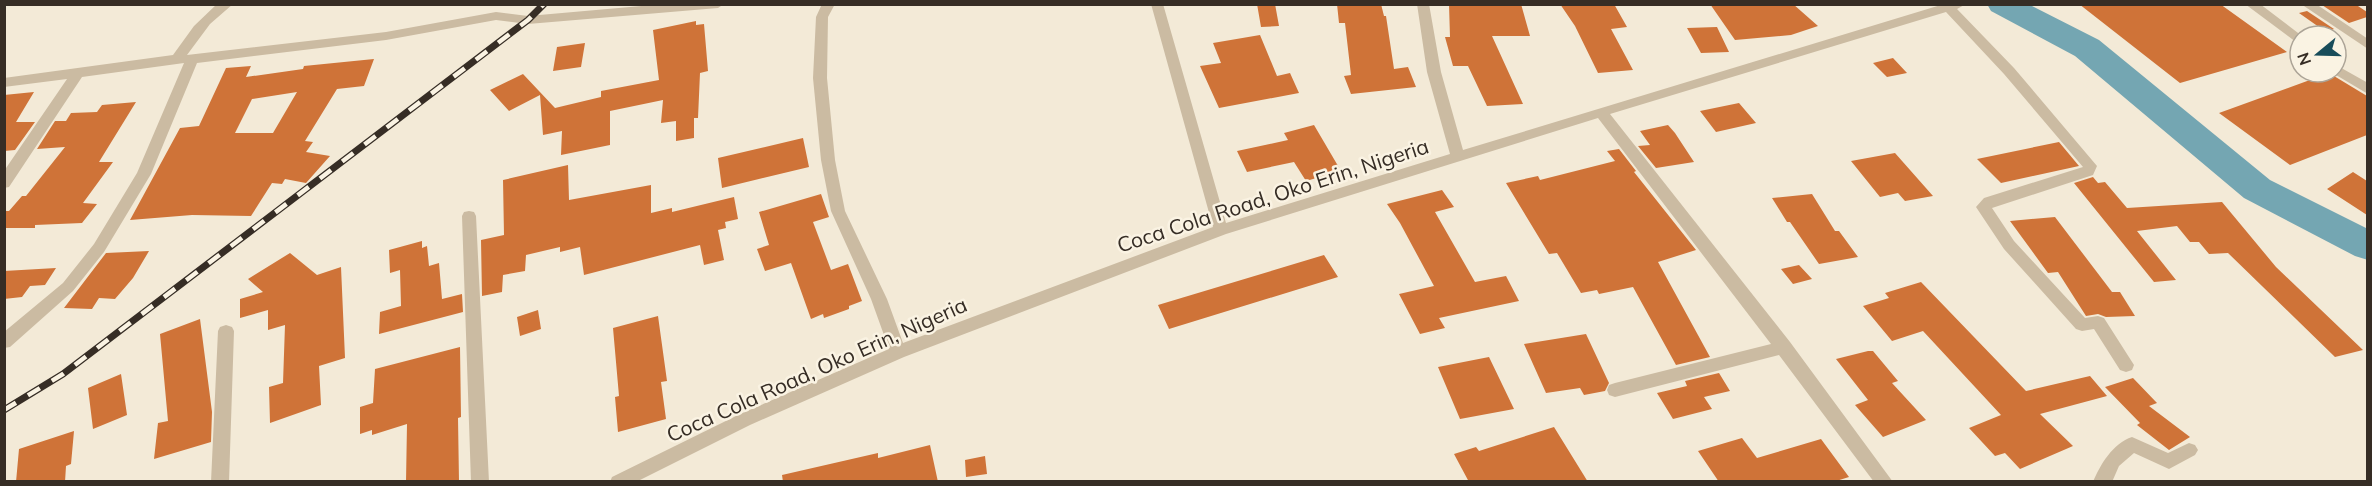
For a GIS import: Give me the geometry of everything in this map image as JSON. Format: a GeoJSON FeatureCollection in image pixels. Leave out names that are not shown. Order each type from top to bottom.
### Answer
{"type":"FeatureCollection","features":[{"type":"Feature","properties":{"kind":"street"},"geometry":{"type":"LineString","coordinates":[[4,342],[68,287],[99,248],[144,174],[185,59],[200,27],[214,12],[227,4]]}},
{"type":"Feature","properties":{"kind":"street"},"geometry":{"type":"LineString","coordinates":[[496,16],[507,4]]}},
{"type":"Feature","properties":{"kind":"street"},"geometry":{"type":"LineString","coordinates":[[577,15],[588,4]]}},
{"type":"Feature","properties":{"kind":"street"},"geometry":{"type":"LineString","coordinates":[[4,83],[78,72],[386,36],[496,16],[528,20],[718,4]]}},
{"type":"Feature","properties":{"kind":"street"},"geometry":{"type":"LineString","coordinates":[[829,4],[822,17],[820,78],[828,160],[836,201],[846,229],[879,299],[898,352]]}},
{"type":"Feature","properties":{"kind":"street"},"geometry":{"type":"LineString","coordinates":[[1157,4],[1221,230]]}},
{"type":"Feature","properties":{"kind":"street"},"geometry":{"type":"LineString","coordinates":[[1423,4],[1434,72],[1458,157]]}},
{"type":"Feature","properties":{"kind":"street"},"geometry":{"type":"LineString","coordinates":[[2251,4],[2288,32]]}},
{"type":"Feature","properties":{"kind":"street"},"geometry":{"type":"LineString","coordinates":[[2307,4],[2367,45]]}},
{"type":"Feature","properties":{"kind":"street"},"geometry":{"type":"LineString","coordinates":[[1954,6],[2090,166],[2088,171],[1989,202],[1983,207],[2009,245],[2082,325],[2098,322],[2126,365]]}},
{"type":"Feature","properties":{"kind":"street","name":"Coca Cola Road, Oko Erin, Nigeria"},"geometry":{"type":"LineString","coordinates":[[618,482],[744,420],[898,352],[1221,230],[1954,6]]}},
{"type":"Feature","properties":{"kind":"street"},"geometry":{"type":"LineString","coordinates":[[4,183],[78,72]]}},
{"type":"Feature","properties":{"kind":"street"},"geometry":{"type":"LineString","coordinates":[[2348,77],[2367,90]]}},
{"type":"Feature","properties":{"kind":"street"},"geometry":{"type":"LineString","coordinates":[[1601,112],[1784,347],[1885,482]]}},
{"type":"Feature","properties":{"kind":"street"},"geometry":{"type":"LineString","coordinates":[[469,216],[480,482]]}},
{"type":"Feature","properties":{"kind":"street"},"geometry":{"type":"LineString","coordinates":[[220,482],[226,331]]}},
{"type":"Feature","properties":{"kind":"street"},"geometry":{"type":"LineString","coordinates":[[1615,390],[1784,347]]}},
{"type":"Feature","properties":{"kind":"street"},"geometry":{"type":"LineString","coordinates":[[2101,482],[2114,460],[2132,444],[2169,462],[2189,450]]}},
{"type":"Feature","properties":{"kind":"building"},"geometry":{"type":"Polygon","coordinates":[[[1257,4],[1275,4],[1279,26],[1261,27],[1257,4]]]}},
{"type":"Feature","properties":{"kind":"building"},"geometry":{"type":"Polygon","coordinates":[[[1337,4],[1381,4],[1384,16],[1386,16],[1394,69],[1408,67],[1416,87],[1351,94],[1344,76],[1351,75],[1345,23],[1339,23],[1337,4]]]}},
{"type":"Feature","properties":{"kind":"building"},"geometry":{"type":"Polygon","coordinates":[[[1449,4],[1521,4],[1530,36],[1492,36],[1523,104],[1487,106],[1468,66],[1453,66],[1445,37],[1450,37],[1449,4]]]}},
{"type":"Feature","properties":{"kind":"building"},"geometry":{"type":"Polygon","coordinates":[[[1560,4],[1614,4],[1627,27],[1611,29],[1633,70],[1598,73],[1575,26],[1560,4]]]}},
{"type":"Feature","properties":{"kind":"building"},"geometry":{"type":"Polygon","coordinates":[[[1710,4],[1793,4],[1818,26],[1791,35],[1735,40],[1710,4]]]}},
{"type":"Feature","properties":{"kind":"building"},"geometry":{"type":"Polygon","coordinates":[[[2079,4],[2220,4],[2287,52],[2180,83],[2079,4]]]}},
{"type":"Feature","properties":{"kind":"building"},"geometry":{"type":"Polygon","coordinates":[[[2355,4],[2367,12],[2367,17],[2349,23],[2322,5],[2355,4]]]}},
{"type":"Feature","properties":{"kind":"building"},"geometry":{"type":"Polygon","coordinates":[[[2307,11],[2326,24],[2315,24],[2299,13],[2307,11]]]}},
{"type":"Feature","properties":{"kind":"building"},"geometry":{"type":"Polygon","coordinates":[[[696,21],[696,25],[704,24],[708,71],[700,73],[698,118],[694,118],[694,138],[676,141],[676,121],[661,123],[663,100],[610,111],[610,145],[561,155],[562,131],[543,135],[540,95],[509,111],[490,90],[523,74],[555,108],[601,97],[601,91],[659,80],[653,30],[696,21]]]}},
{"type":"Feature","properties":{"kind":"building"},"geometry":{"type":"Polygon","coordinates":[[[1717,27],[1729,52],[1701,53],[1687,28],[1717,27]]]}},
{"type":"Feature","properties":{"kind":"building"},"geometry":{"type":"Polygon","coordinates":[[[1260,35],[1277,76],[1290,73],[1299,93],[1219,108],[1200,66],[1221,63],[1213,43],[1260,35]]]}},
{"type":"Feature","properties":{"kind":"building"},"geometry":{"type":"Polygon","coordinates":[[[585,43],[581,67],[553,71],[557,47],[585,43]]]}},
{"type":"Feature","properties":{"kind":"building"},"geometry":{"type":"Polygon","coordinates":[[[1893,58],[1907,73],[1887,77],[1873,63],[1893,58]]]}},
{"type":"Feature","properties":{"kind":"building"},"geometry":{"type":"Polygon","coordinates":[[[374,59],[364,86],[337,89],[305,141],[313,142],[306,152],[330,156],[306,183],[285,179],[282,184],[272,183],[251,216],[192,215],[130,220],[180,128],[199,126],[226,68],[251,66],[246,77],[303,69],[304,66],[374,59]],[[297,92],[252,99],[235,133],[273,133],[297,92]]]}},
{"type":"Feature","properties":{"kind":"building"},"geometry":{"type":"Polygon","coordinates":[[[2299,84],[2347,84],[2367,96],[2367,135],[2290,165],[2219,113],[2299,84]]]}},
{"type":"Feature","properties":{"kind":"building"},"geometry":{"type":"Polygon","coordinates":[[[34,92],[16,122],[35,122],[15,150],[4,151],[4,95],[34,92]]]}},
{"type":"Feature","properties":{"kind":"building"},"geometry":{"type":"Polygon","coordinates":[[[136,102],[99,162],[113,162],[83,203],[97,204],[82,223],[35,225],[35,228],[4,228],[4,211],[9,211],[22,196],[26,196],[65,147],[37,149],[55,121],[66,121],[71,113],[97,112],[102,105],[136,102]]]}},
{"type":"Feature","properties":{"kind":"building"},"geometry":{"type":"Polygon","coordinates":[[[1739,103],[1756,123],[1716,132],[1700,111],[1739,103]]]}},
{"type":"Feature","properties":{"kind":"building"},"geometry":{"type":"Polygon","coordinates":[[[1314,125],[1341,171],[1306,181],[1294,162],[1247,172],[1237,151],[1288,140],[1284,133],[1314,125]]]}},
{"type":"Feature","properties":{"kind":"building"},"geometry":{"type":"Polygon","coordinates":[[[1668,125],[1694,162],[1656,168],[1638,146],[1650,145],[1640,131],[1668,125]]]}},
{"type":"Feature","properties":{"kind":"building"},"geometry":{"type":"Polygon","coordinates":[[[803,138],[809,167],[722,188],[718,158],[803,138]]]}},
{"type":"Feature","properties":{"kind":"building"},"geometry":{"type":"Polygon","coordinates":[[[2059,142],[2079,166],[2001,183],[1977,159],[2059,142]]]}},
{"type":"Feature","properties":{"kind":"building"},"geometry":{"type":"Polygon","coordinates":[[[1619,149],[1636,171],[1634,172],[1696,250],[1658,262],[1710,357],[1676,365],[1633,287],[1599,294],[1597,290],[1581,293],[1557,253],[1549,254],[1506,183],[1538,176],[1540,180],[1615,161],[1607,151],[1619,149]]]}},
{"type":"Feature","properties":{"kind":"building"},"geometry":{"type":"Polygon","coordinates":[[[1895,153],[1933,196],[1905,201],[1898,193],[1880,197],[1851,161],[1895,153]]]}},
{"type":"Feature","properties":{"kind":"building"},"geometry":{"type":"Polygon","coordinates":[[[568,165],[569,200],[651,185],[651,213],[672,208],[672,212],[734,197],[738,219],[725,222],[726,228],[718,230],[724,260],[704,265],[700,245],[584,275],[580,247],[560,252],[560,247],[526,255],[525,271],[503,275],[502,292],[482,296],[481,240],[504,235],[503,180],[568,165]]]}},
{"type":"Feature","properties":{"kind":"building"},"geometry":{"type":"Polygon","coordinates":[[[2353,172],[2367,181],[2367,215],[2327,189],[2353,172]]]}},
{"type":"Feature","properties":{"kind":"building"},"geometry":{"type":"Polygon","coordinates":[[[2093,177],[2098,183],[2105,182],[2127,208],[2222,202],[2276,267],[2363,350],[2335,357],[2228,253],[2209,254],[2199,242],[2190,242],[2177,226],[2137,231],[2176,280],[2154,282],[2074,183],[2093,177]]]}},
{"type":"Feature","properties":{"kind":"building"},"geometry":{"type":"Polygon","coordinates":[[[1442,190],[1454,207],[1435,212],[1475,282],[1506,276],[1519,301],[1439,318],[1445,328],[1420,334],[1399,294],[1434,286],[1400,223],[1387,204],[1442,190]]]}},
{"type":"Feature","properties":{"kind":"building"},"geometry":{"type":"Polygon","coordinates":[[[821,194],[829,217],[813,222],[831,270],[848,264],[862,301],[849,306],[849,309],[824,318],[823,314],[811,319],[791,263],[765,271],[757,249],[769,245],[759,212],[821,194]]]}},
{"type":"Feature","properties":{"kind":"building"},"geometry":{"type":"Polygon","coordinates":[[[1812,194],[1835,231],[1839,231],[1858,257],[1819,264],[1772,198],[1812,194]]]}},
{"type":"Feature","properties":{"kind":"building"},"geometry":{"type":"Polygon","coordinates":[[[2055,217],[2112,292],[2120,292],[2135,316],[2106,317],[2098,314],[2086,316],[2058,272],[2048,273],[2010,221],[2055,217]]]}},
{"type":"Feature","properties":{"kind":"building"},"geometry":{"type":"Polygon","coordinates":[[[422,241],[422,248],[427,246],[429,266],[439,263],[442,299],[462,294],[463,312],[379,334],[380,312],[401,306],[400,270],[390,273],[389,250],[422,241]]]}},
{"type":"Feature","properties":{"kind":"building"},"geometry":{"type":"Polygon","coordinates":[[[149,251],[133,278],[115,299],[99,298],[92,309],[64,308],[106,253],[149,251]]]}},
{"type":"Feature","properties":{"kind":"building"},"geometry":{"type":"Polygon","coordinates":[[[290,253],[317,275],[341,267],[345,358],[319,366],[321,405],[270,423],[269,387],[283,383],[285,325],[268,330],[268,310],[240,318],[240,299],[263,292],[248,279],[290,253]]]}},
{"type":"Feature","properties":{"kind":"building"},"geometry":{"type":"Polygon","coordinates":[[[1324,255],[1338,277],[1169,329],[1158,305],[1324,255]]]}},
{"type":"Feature","properties":{"kind":"building"},"geometry":{"type":"Polygon","coordinates":[[[1799,265],[1812,279],[1793,284],[1781,269],[1799,265]]]}},
{"type":"Feature","properties":{"kind":"building"},"geometry":{"type":"Polygon","coordinates":[[[56,268],[45,285],[30,286],[22,297],[4,299],[4,271],[56,268]]]}},
{"type":"Feature","properties":{"kind":"building"},"geometry":{"type":"Polygon","coordinates":[[[1921,282],[2026,391],[2090,376],[2107,396],[2040,414],[2073,446],[2020,469],[2005,453],[1995,456],[1969,428],[2001,415],[1923,331],[1892,341],[1863,306],[1889,298],[1885,293],[1921,282]]]}},
{"type":"Feature","properties":{"kind":"building"},"geometry":{"type":"Polygon","coordinates":[[[538,310],[541,329],[520,336],[517,317],[538,310]]]}},
{"type":"Feature","properties":{"kind":"building"},"geometry":{"type":"Polygon","coordinates":[[[658,316],[667,381],[661,382],[666,419],[618,432],[615,397],[619,396],[613,328],[658,316]]]}},
{"type":"Feature","properties":{"kind":"building"},"geometry":{"type":"Polygon","coordinates":[[[200,319],[212,412],[211,442],[154,459],[158,423],[168,421],[160,334],[200,319]]]}},
{"type":"Feature","properties":{"kind":"building"},"geometry":{"type":"Polygon","coordinates":[[[1586,334],[1609,383],[1605,391],[1584,395],[1580,388],[1546,393],[1524,344],[1586,334]]]}},
{"type":"Feature","properties":{"kind":"building"},"geometry":{"type":"Polygon","coordinates":[[[460,347],[459,482],[406,482],[407,424],[372,435],[372,430],[360,434],[360,407],[373,403],[375,369],[460,347]]]}},
{"type":"Feature","properties":{"kind":"building"},"geometry":{"type":"Polygon","coordinates":[[[1873,351],[1898,381],[1892,383],[1926,420],[1883,437],[1855,405],[1868,400],[1836,359],[1873,351]]]}},
{"type":"Feature","properties":{"kind":"building"},"geometry":{"type":"Polygon","coordinates":[[[1489,357],[1514,409],[1460,419],[1438,367],[1489,357]]]}},
{"type":"Feature","properties":{"kind":"building"},"geometry":{"type":"Polygon","coordinates":[[[1719,373],[1730,391],[1704,397],[1712,409],[1673,419],[1657,393],[1687,386],[1685,381],[1719,373]]]}},
{"type":"Feature","properties":{"kind":"building"},"geometry":{"type":"Polygon","coordinates":[[[121,374],[127,415],[93,429],[88,388],[121,374]]]}},
{"type":"Feature","properties":{"kind":"building"},"geometry":{"type":"Polygon","coordinates":[[[2133,378],[2157,403],[2149,406],[2190,437],[2169,450],[2137,425],[2140,423],[2105,387],[2133,378]]]}},
{"type":"Feature","properties":{"kind":"building"},"geometry":{"type":"Polygon","coordinates":[[[1554,427],[1588,482],[1469,482],[1454,454],[1476,447],[1479,451],[1554,427]]]}},
{"type":"Feature","properties":{"kind":"building"},"geometry":{"type":"Polygon","coordinates":[[[74,431],[71,464],[66,466],[65,482],[16,482],[19,449],[74,431]]]}},
{"type":"Feature","properties":{"kind":"building"},"geometry":{"type":"Polygon","coordinates":[[[1742,438],[1757,458],[1821,439],[1849,477],[1833,482],[1719,482],[1698,451],[1742,438]]]}},
{"type":"Feature","properties":{"kind":"building"},"geometry":{"type":"Polygon","coordinates":[[[930,445],[938,482],[783,482],[782,475],[878,453],[878,458],[930,445]]]}},
{"type":"Feature","properties":{"kind":"building"},"geometry":{"type":"Polygon","coordinates":[[[985,456],[987,474],[966,477],[965,460],[985,456]]]}},
{"type":"Feature","properties":{"kind":"waterway"},"geometry":{"type":"LineString","coordinates":[[2002,4],[2087,48],[2257,189],[2368,246]]}},
{"type":"Feature","properties":{"kind":"railway"},"geometry":{"type":"LineString","coordinates":[[4,410],[63,374],[528,20],[544,4]]}}]}
